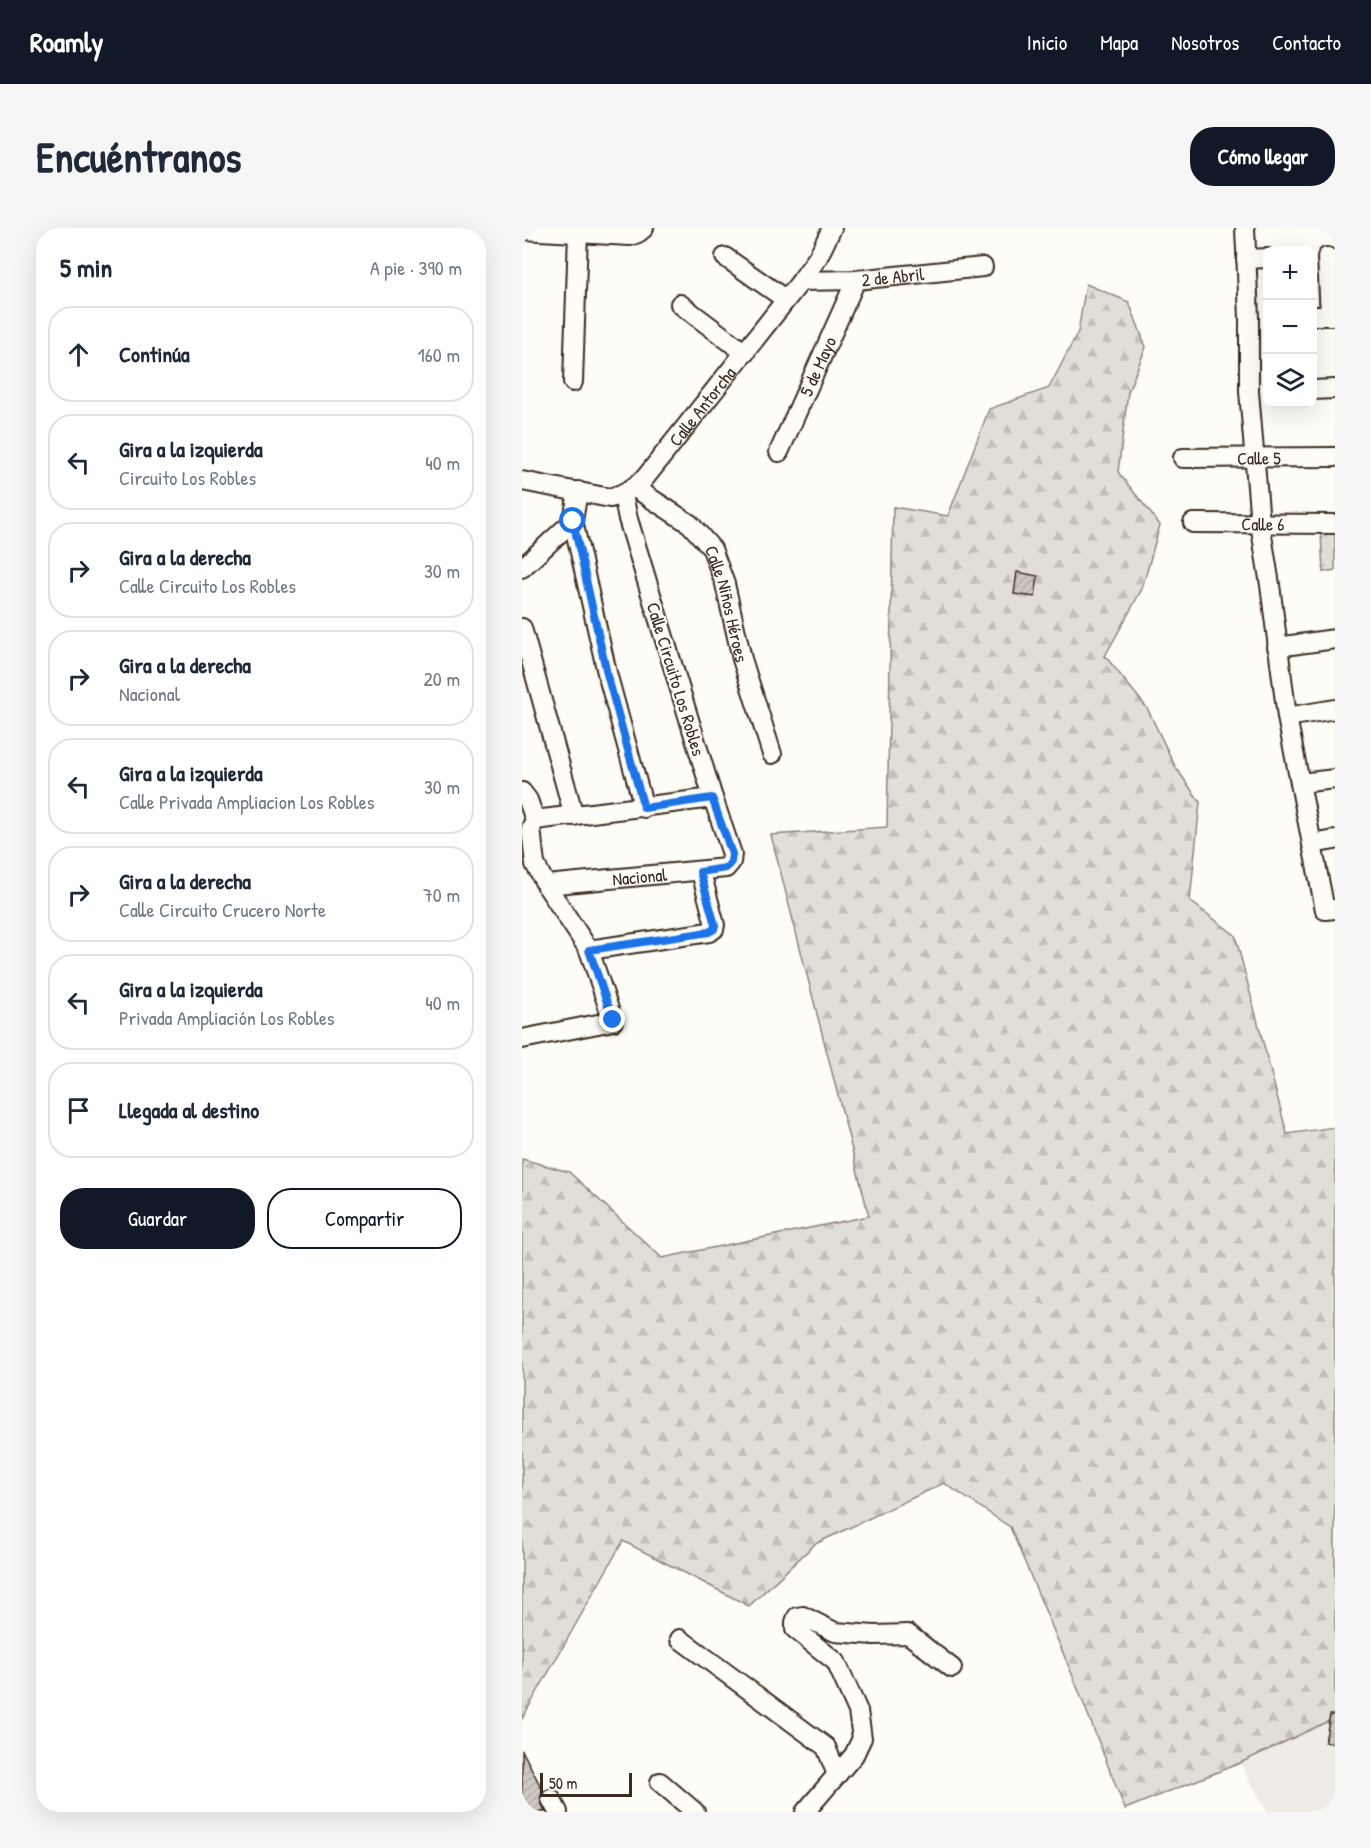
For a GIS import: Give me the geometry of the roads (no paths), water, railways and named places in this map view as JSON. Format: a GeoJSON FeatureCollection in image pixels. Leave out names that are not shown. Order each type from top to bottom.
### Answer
{"type":"FeatureCollection","features":[{"type":"Feature","properties":{"kind":"street","name":"Calle Antorcha"},"geometry":{"type":"LineString","coordinates":[[629,491],[645,478],[746,353],[818,257],[832,228]]}},
{"type":"Feature","properties":{"kind":"street"},"geometry":{"type":"LineString","coordinates":[[1245,228],[1246,259],[1258,318],[1255,458],[1260,523],[1287,717],[1312,844],[1330,910]]}},
{"type":"Feature","properties":{"kind":"street"},"geometry":{"type":"LineString","coordinates":[[522,230],[630,236],[641,231]]}},
{"type":"Feature","properties":{"kind":"street"},"geometry":{"type":"LineString","coordinates":[[573,382],[578,233]]}},
{"type":"Feature","properties":{"kind":"street"},"geometry":{"type":"LineString","coordinates":[[725,257],[785,299]]}},
{"type":"Feature","properties":{"kind":"street"},"geometry":{"type":"LineString","coordinates":[[1325,257],[1326,316]]}},
{"type":"Feature","properties":{"kind":"street"},"geometry":{"type":"LineString","coordinates":[[1246,259],[1263,258]]}},
{"type":"Feature","properties":{"kind":"street","name":"2 de Abril"},"geometry":{"type":"LineString","coordinates":[[801,281],[856,280],[983,267]]}},
{"type":"Feature","properties":{"kind":"street","name":"5 de Mayo"},"geometry":{"type":"LineString","coordinates":[[779,452],[856,280]]}},
{"type":"Feature","properties":{"kind":"street"},"geometry":{"type":"LineString","coordinates":[[680,304],[746,353]]}},
{"type":"Feature","properties":{"kind":"street"},"geometry":{"type":"LineString","coordinates":[[1317,390],[1335,389]]}},
{"type":"Feature","properties":{"kind":"street","name":"Calle 5"},"geometry":{"type":"LineString","coordinates":[[1183,458],[1335,457]]}},
{"type":"Feature","properties":{"kind":"street"},"geometry":{"type":"LineString","coordinates":[[522,481],[610,498],[629,491]]}},
{"type":"Feature","properties":{"kind":"street"},"geometry":{"type":"LineString","coordinates":[[578,491],[573,521],[607,674],[644,808]]}},
{"type":"Feature","properties":{"kind":"street","name":"Calle Niños Héroes"},"geometry":{"type":"LineString","coordinates":[[629,491],[690,524],[712,549],[725,584],[742,659],[772,754]]}},
{"type":"Feature","properties":{"kind":"street","name":"Calle Circuito Los Robles"},"geometry":{"type":"LineString","coordinates":[[629,491],[628,519],[712,798],[732,854],[731,862]]}},
{"type":"Feature","properties":{"kind":"street"},"geometry":{"type":"LineString","coordinates":[[522,568],[573,521]]}},
{"type":"Feature","properties":{"kind":"street","name":"Calle 6"},"geometry":{"type":"LineString","coordinates":[[1193,523],[1335,524]]}},
{"type":"Feature","properties":{"kind":"street"},"geometry":{"type":"LineString","coordinates":[[522,628],[574,816]]}},
{"type":"Feature","properties":{"kind":"street"},"geometry":{"type":"LineString","coordinates":[[1277,647],[1335,639]]}},
{"type":"Feature","properties":{"kind":"street"},"geometry":{"type":"LineString","coordinates":[[1287,717],[1335,709]]}},
{"type":"Feature","properties":{"kind":"street"},"geometry":{"type":"LineString","coordinates":[[1300,783],[1335,779]]}},
{"type":"Feature","properties":{"kind":"street"},"geometry":{"type":"LineString","coordinates":[[522,792],[528,800],[535,820],[531,828],[535,864],[546,885],[589,950],[613,1020],[522,1039]]}},
{"type":"Feature","properties":{"kind":"street"},"geometry":{"type":"LineString","coordinates":[[535,820],[712,798]]}},
{"type":"Feature","properties":{"kind":"street"},"geometry":{"type":"LineString","coordinates":[[1312,844],[1335,840]]}},
{"type":"Feature","properties":{"kind":"street","name":"Nacional"},"geometry":{"type":"LineString","coordinates":[[546,885],[700,872],[726,868],[731,862]]}},
{"type":"Feature","properties":{"kind":"street"},"geometry":{"type":"LineString","coordinates":[[589,950],[709,932],[714,929],[715,925],[700,872]]}},
{"type":"Feature","properties":{"kind":"street"},"geometry":{"type":"LineString","coordinates":[[805,1812],[854,1755],[862,1738],[858,1711],[836,1662],[795,1629],[797,1617],[803,1616],[835,1632],[874,1635],[908,1634],[952,1668]]}},
{"type":"Feature","properties":{"kind":"street"},"geometry":{"type":"LineString","coordinates":[[680,1639],[826,1747],[837,1775]]}},
{"type":"Feature","properties":{"kind":"street"},"geometry":{"type":"LineString","coordinates":[[660,1782],[695,1812]]}}]}
